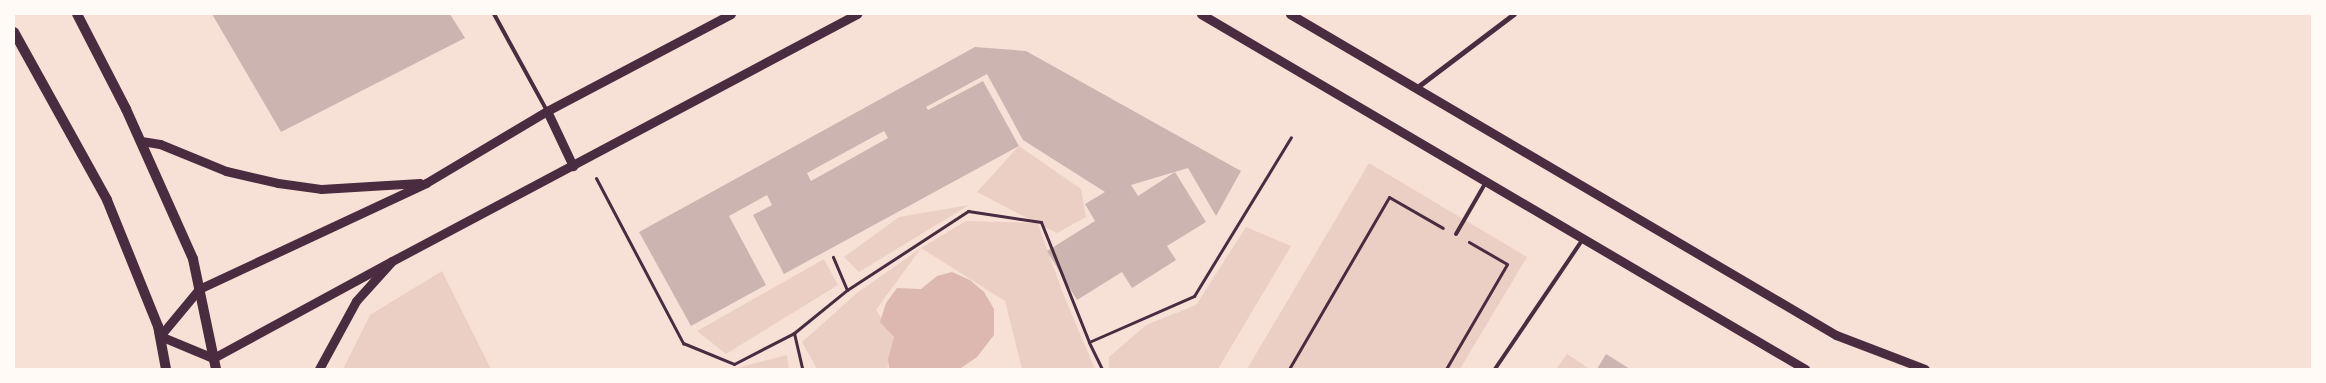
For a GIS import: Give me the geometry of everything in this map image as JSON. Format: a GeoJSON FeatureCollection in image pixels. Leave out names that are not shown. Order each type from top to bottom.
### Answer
{"type":"FeatureCollection","features":[{"type":"Feature","properties":{"kind":"main road"},"geometry":{"type":"LineString","coordinates":[[77,14],[141,141],[193,259],[216,369]]}},
{"type":"Feature","properties":{"kind":"main road"},"geometry":{"type":"LineString","coordinates":[[14,32],[107,200],[160,336],[166,369]]}},
{"type":"Feature","properties":{"kind":"street"},"geometry":{"type":"LineString","coordinates":[[731,14],[547,111],[426,183],[199,289],[160,336],[214,358],[392,261],[857,14]]}},
{"type":"Feature","properties":{"kind":"street"},"geometry":{"type":"LineString","coordinates":[[1201,14],[1805,369]]}},
{"type":"Feature","properties":{"kind":"street"},"geometry":{"type":"LineString","coordinates":[[1290,14],[1836,335],[1925,369]]}},
{"type":"Feature","properties":{"kind":"street"},"geometry":{"type":"LineString","coordinates":[[1416,88],[1514,14]]}},
{"type":"Feature","properties":{"kind":"street"},"geometry":{"type":"LineString","coordinates":[[547,111],[573,166]]}},
{"type":"Feature","properties":{"kind":"street"},"geometry":{"type":"LineString","coordinates":[[141,141],[160,144],[226,171],[278,183],[321,189],[426,183]]}},
{"type":"Feature","properties":{"kind":"street"},"geometry":{"type":"LineString","coordinates":[[319,369],[356,301],[392,261]]}},
{"type":"Feature","properties":{"kind":"lane"},"geometry":{"type":"LineString","coordinates":[[494,14],[547,111]]}},
{"type":"Feature","properties":{"kind":"lane"},"geometry":{"type":"LineString","coordinates":[[1456,234],[1486,182]]}},
{"type":"Feature","properties":{"kind":"lane"},"geometry":{"type":"LineString","coordinates":[[1495,369],[1583,239]]}},
{"type":"Feature","properties":{"kind":"path"},"geometry":{"type":"LineString","coordinates":[[1088,342],[1194,296],[1291,137]]}},
{"type":"Feature","properties":{"kind":"path"},"geometry":{"type":"LineString","coordinates":[[596,178],[683,343],[734,364],[794,333],[847,290],[968,211],[1042,222],[1088,342],[1102,369]]}},
{"type":"Feature","properties":{"kind":"path"},"geometry":{"type":"LineString","coordinates":[[1289,369],[1389,197],[1507,264],[1446,369]]}},
{"type":"Feature","properties":{"kind":"path"},"geometry":{"type":"LineString","coordinates":[[833,257],[847,290]]}},
{"type":"Feature","properties":{"kind":"path"},"geometry":{"type":"LineString","coordinates":[[794,333],[802,369]]}},
{"type":"Feature","properties":{"kind":"shaded area"},"geometry":{"type":"Polygon","coordinates":[[[1019,146],[1081,189],[1086,217],[1057,233],[1038,224],[1064,296],[1095,369],[1022,369],[1005,301],[921,248],[966,221],[1037,223],[977,192],[1019,146]]]}},
{"type":"Feature","properties":{"kind":"shaded area"},"geometry":{"type":"Polygon","coordinates":[[[1369,163],[1527,257],[1460,369],[1247,369],[1369,163]]]}},
{"type":"Feature","properties":{"kind":"shaded area"},"geometry":{"type":"Polygon","coordinates":[[[969,205],[859,272],[844,257],[899,217],[969,205]]]}},
{"type":"Feature","properties":{"kind":"shaded area"},"geometry":{"type":"Polygon","coordinates":[[[1246,227],[1291,246],[1218,369],[1109,369],[1109,357],[1146,325],[1196,305],[1246,227]]]}},
{"type":"Feature","properties":{"kind":"shaded area"},"geometry":{"type":"Polygon","coordinates":[[[921,248],[876,310],[894,337],[887,369],[817,369],[802,342],[857,293],[921,248]]]}},
{"type":"Feature","properties":{"kind":"shaded area"},"geometry":{"type":"Polygon","coordinates":[[[824,259],[838,285],[726,354],[697,331],[824,259]]]}},
{"type":"Feature","properties":{"kind":"shaded area"},"geometry":{"type":"Polygon","coordinates":[[[442,271],[491,369],[343,369],[370,315],[442,271]]]}},
{"type":"Feature","properties":{"kind":"shaded area"},"geometry":{"type":"Polygon","coordinates":[[[952,272],[970,280],[984,292],[994,309],[994,335],[977,357],[961,368],[889,369],[888,359],[894,337],[880,322],[886,303],[897,288],[921,289],[937,276],[952,272]]]}},
{"type":"Feature","properties":{"kind":"shaded area"},"geometry":{"type":"Polygon","coordinates":[[[1567,354],[1590,369],[1556,369],[1567,354]]]}},
{"type":"Feature","properties":{"kind":"shaded area"},"geometry":{"type":"Polygon","coordinates":[[[787,355],[789,369],[733,369],[787,355]]]}},
{"type":"Feature","properties":{"kind":"building"},"geometry":{"type":"Polygon","coordinates":[[[212,14],[450,14],[465,38],[281,132],[212,14]]]}},
{"type":"Feature","properties":{"kind":"building"},"geometry":{"type":"Polygon","coordinates":[[[975,47],[1026,51],[1241,171],[1216,216],[1188,168],[1131,185],[1138,196],[1175,172],[1206,222],[1167,246],[1176,260],[1132,288],[1122,272],[1077,300],[1047,251],[1095,221],[1085,204],[1105,192],[1023,140],[987,74],[926,107],[928,110],[983,81],[1019,146],[784,274],[753,215],[772,205],[767,195],[729,216],[766,285],[691,326],[639,232],[975,47]],[[884,131],[807,173],[811,181],[888,138],[884,131]]]}},
{"type":"Feature","properties":{"kind":"building"},"geometry":{"type":"Polygon","coordinates":[[[1606,354],[1630,369],[1597,369],[1606,354]]]}}]}
